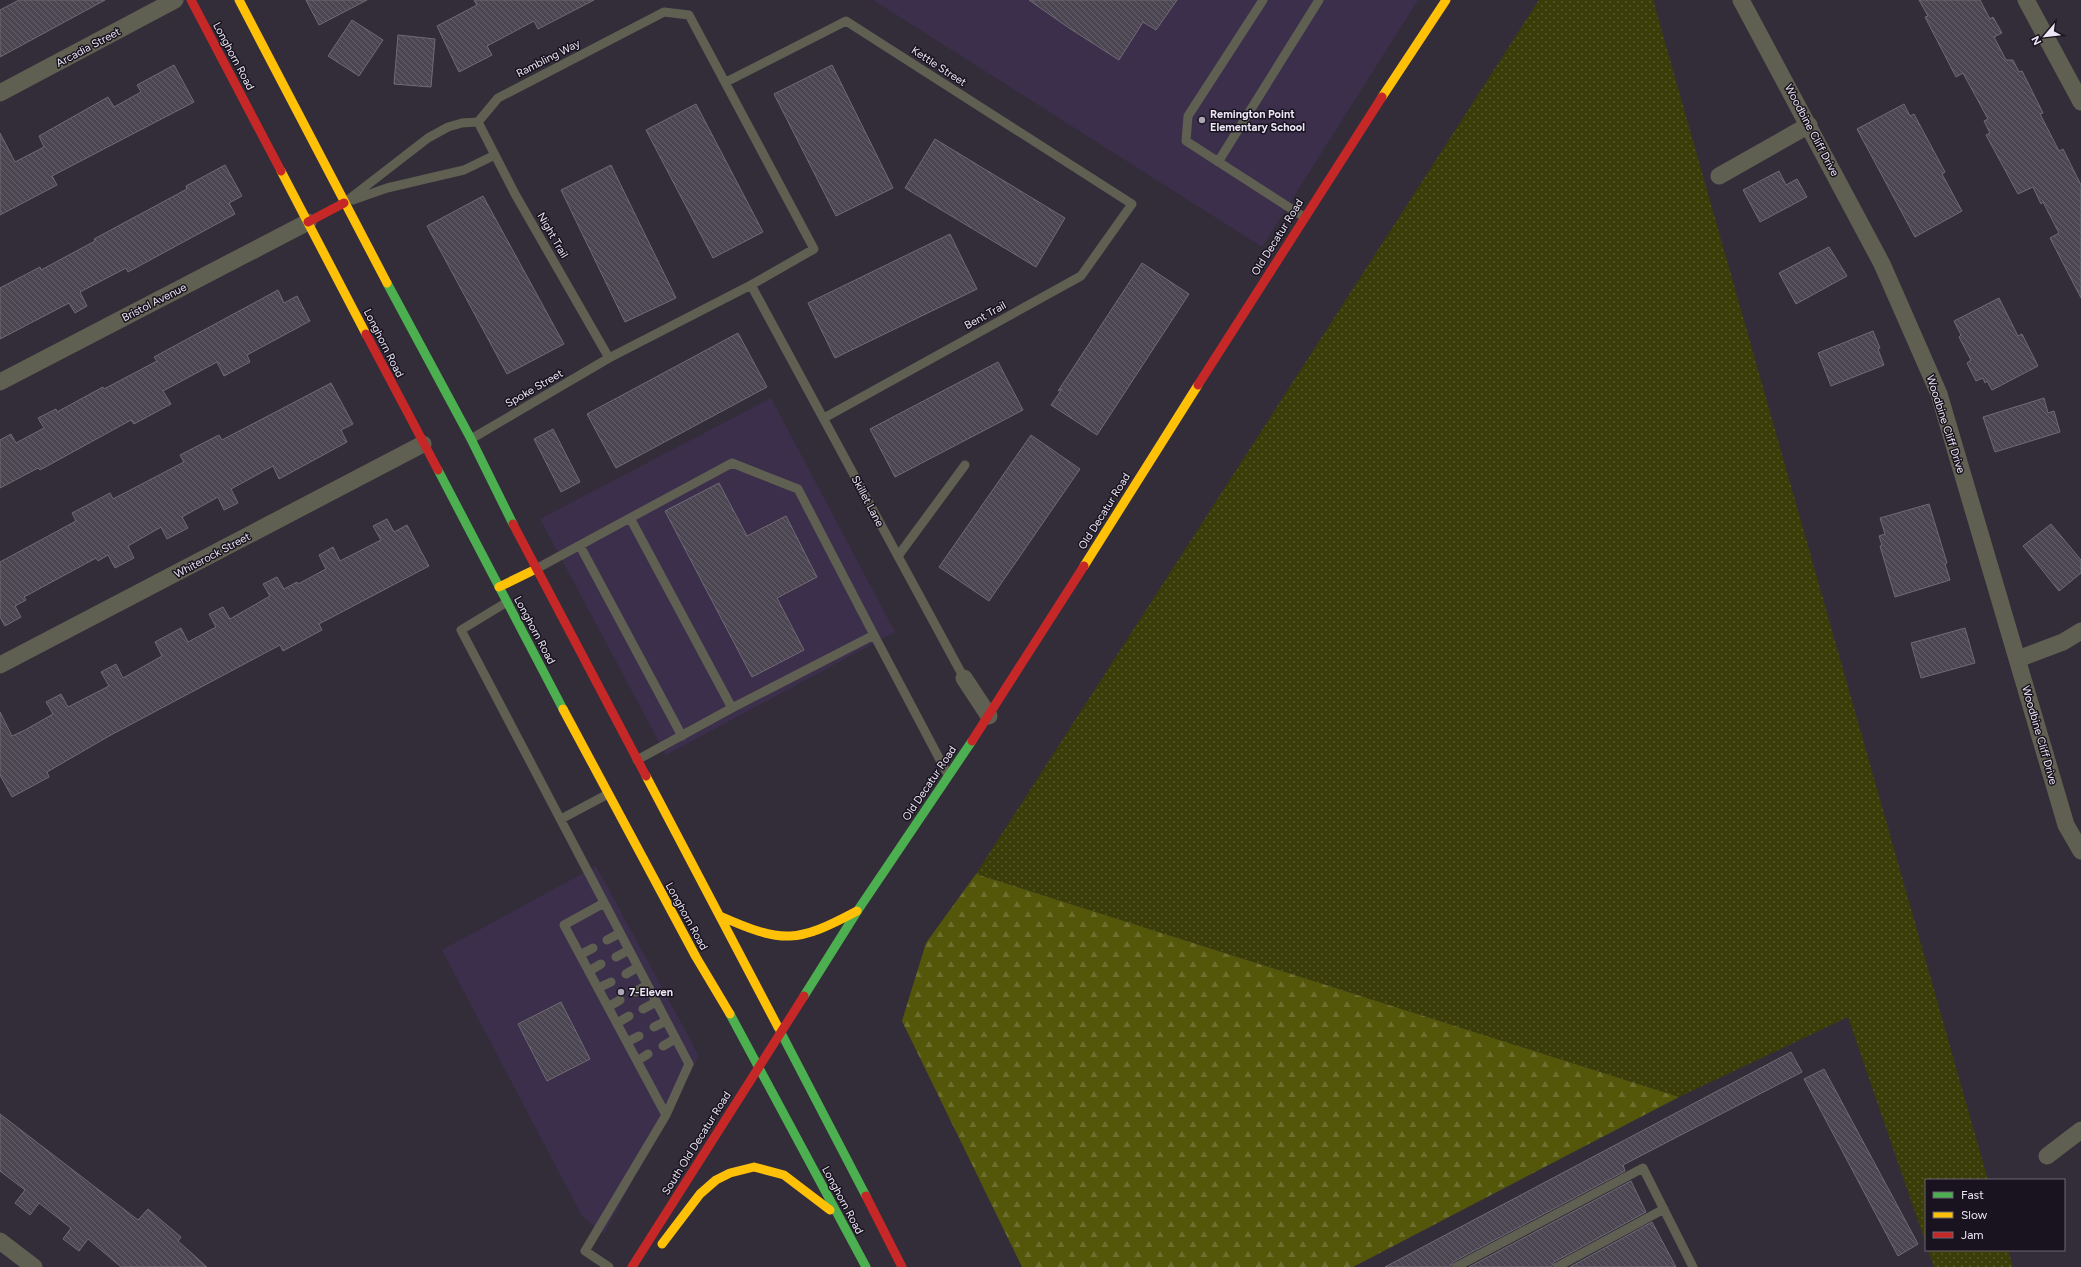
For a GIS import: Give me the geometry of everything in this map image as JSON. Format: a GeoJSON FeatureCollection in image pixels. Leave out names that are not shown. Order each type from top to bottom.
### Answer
{"type":"FeatureCollection","features":[{"type":"Feature","properties":{"kind":"main road","name":"Longhorn Road"},"geometry":{"type":"LineString","coordinates":[[191,0],[608,794],[696,957],[759,1065],[838,1217],[866,1267]]}},
{"type":"Feature","properties":{"kind":"main road","name":"Longhorn Road"},"geometry":{"type":"LineString","coordinates":[[239,0],[344,203],[471,439],[536,569],[720,916],[902,1267]]}},
{"type":"Feature","properties":{"kind":"main road","name":"Old Decatur Road"},"geometry":{"type":"LineString","coordinates":[[780,1033],[858,910],[989,716],[1304,217],[1446,0]]}},
{"type":"Feature","properties":{"kind":"main road"},"geometry":{"type":"LineString","coordinates":[[308,222],[344,203]]}},
{"type":"Feature","properties":{"kind":"main road"},"geometry":{"type":"LineString","coordinates":[[499,587],[536,569]]}},
{"type":"Feature","properties":{"kind":"main road"},"geometry":{"type":"LineString","coordinates":[[720,916],[752,930],[790,937],[822,929],[858,910]]}},
{"type":"Feature","properties":{"kind":"main road","name":"South Old Decatur Road"},"geometry":{"type":"LineString","coordinates":[[632,1267],[780,1033]]}},
{"type":"Feature","properties":{"kind":"main road"},"geometry":{"type":"LineString","coordinates":[[658,1249],[700,1194],[716,1180],[730,1173],[754,1167],[784,1175],[838,1217]]}},
{"type":"Feature","properties":{"kind":"street","name":"Arcadia Street"},"geometry":{"type":"LineString","coordinates":[[0,93],[175,0]]}},
{"type":"Feature","properties":{"kind":"street","name":"Woodbine Cliff Drive"},"geometry":{"type":"LineString","coordinates":[[1741,0],[1882,264],[1939,394],[2066,825],[2081,851]]}},
{"type":"Feature","properties":{"kind":"street"},"geometry":{"type":"LineString","coordinates":[[2026,0],[2081,102]]}},
{"type":"Feature","properties":{"kind":"street"},"geometry":{"type":"LineString","coordinates":[[1719,176],[1809,125]]}},
{"type":"Feature","properties":{"kind":"street","name":"Bristol Avenue"},"geometry":{"type":"LineString","coordinates":[[0,382],[308,222]]}},
{"type":"Feature","properties":{"kind":"street","name":"Whiterock Street"},"geometry":{"type":"LineString","coordinates":[[0,666],[423,444]]}},
{"type":"Feature","properties":{"kind":"street"},"geometry":{"type":"LineString","coordinates":[[2018,659],[2063,642],[2081,631]]}},
{"type":"Feature","properties":{"kind":"street","name":"Skillet Lane"},"geometry":{"type":"LineString","coordinates":[[964,678],[989,716]]}},
{"type":"Feature","properties":{"kind":"street"},"geometry":{"type":"LineString","coordinates":[[2047,1156],[2081,1130]]}},
{"type":"Feature","properties":{"kind":"street"},"geometry":{"type":"LineString","coordinates":[[0,1241],[34,1267]]}},
{"type":"Feature","properties":{"kind":"lane"},"geometry":{"type":"LineString","coordinates":[[1263,0],[1188,116],[1186,140],[1304,217]]}},
{"type":"Feature","properties":{"kind":"lane"},"geometry":{"type":"LineString","coordinates":[[1218,162],[1319,0]]}},
{"type":"Feature","properties":{"kind":"lane","name":"Rambling Way"},"geometry":{"type":"LineString","coordinates":[[478,122],[498,98],[664,12],[689,15],[814,249],[751,285]]}},
{"type":"Feature","properties":{"kind":"lane","name":"Kettle Street"},"geometry":{"type":"LineString","coordinates":[[726,82],[846,21],[1132,204]]}},
{"type":"Feature","properties":{"kind":"lane"},"geometry":{"type":"LineString","coordinates":[[344,203],[428,138],[448,126],[478,122]]}},
{"type":"Feature","properties":{"kind":"lane","name":"Night Trail"},"geometry":{"type":"LineString","coordinates":[[478,122],[515,194],[609,358]]}},
{"type":"Feature","properties":{"kind":"lane"},"geometry":{"type":"LineString","coordinates":[[344,203],[387,188],[464,170],[495,155]]}},
{"type":"Feature","properties":{"kind":"lane","name":"Bent Trail"},"geometry":{"type":"LineString","coordinates":[[824,418],[1081,276],[1132,204]]}},
{"type":"Feature","properties":{"kind":"lane","name":"Spoke Street"},"geometry":{"type":"LineString","coordinates":[[471,439],[609,358],[751,285]]}},
{"type":"Feature","properties":{"kind":"lane","name":"Skillet Lane"},"geometry":{"type":"LineString","coordinates":[[751,285],[964,678]]}},
{"type":"Feature","properties":{"kind":"lane"},"geometry":{"type":"LineString","coordinates":[[536,569],[732,463],[798,489],[949,775]]}},
{"type":"Feature","properties":{"kind":"lane"},"geometry":{"type":"LineString","coordinates":[[898,556],[965,464]]}},
{"type":"Feature","properties":{"kind":"lane"},"geometry":{"type":"LineString","coordinates":[[630,518],[732,708]]}},
{"type":"Feature","properties":{"kind":"lane"},"geometry":{"type":"LineString","coordinates":[[580,546],[682,736]]}},
{"type":"Feature","properties":{"kind":"lane"},"geometry":{"type":"LineString","coordinates":[[507,602],[461,630],[689,1064],[666,1115],[585,1251],[609,1267]]}},
{"type":"Feature","properties":{"kind":"lane"},"geometry":{"type":"LineString","coordinates":[[637,760],[732,708],[874,635]]}},
{"type":"Feature","properties":{"kind":"lane"},"geometry":{"type":"LineString","coordinates":[[561,819],[608,794]]}},
{"type":"Feature","properties":{"kind":"lane"},"geometry":{"type":"LineString","coordinates":[[604,903],[564,925],[666,1115]]}},
{"type":"Feature","properties":{"kind":"lane"},"geometry":{"type":"LineString","coordinates":[[607,940],[620,933]]}},
{"type":"Feature","properties":{"kind":"lane"},"geometry":{"type":"LineString","coordinates":[[580,955],[593,948]]}},
{"type":"Feature","properties":{"kind":"lane"},"geometry":{"type":"LineString","coordinates":[[616,957],[629,950]]}},
{"type":"Feature","properties":{"kind":"lane"},"geometry":{"type":"LineString","coordinates":[[589,971],[602,964]]}},
{"type":"Feature","properties":{"kind":"lane"},"geometry":{"type":"LineString","coordinates":[[626,974],[638,967]]}},
{"type":"Feature","properties":{"kind":"lane"},"geometry":{"type":"LineString","coordinates":[[598,988],[611,982]]}},
{"type":"Feature","properties":{"kind":"lane"},"geometry":{"type":"LineString","coordinates":[[635,992],[647,985]]}},
{"type":"Feature","properties":{"kind":"lane"},"geometry":{"type":"LineString","coordinates":[[608,1006],[620,1000]]}},
{"type":"Feature","properties":{"kind":"lane"},"geometry":{"type":"LineString","coordinates":[[643,1009],[656,1002]]}},
{"type":"Feature","properties":{"kind":"lane"},"geometry":{"type":"LineString","coordinates":[[617,1023],[629,1016]]}},
{"type":"Feature","properties":{"kind":"lane"},"geometry":{"type":"LineString","coordinates":[[654,1027],[666,1021]]}},
{"type":"Feature","properties":{"kind":"lane"},"geometry":{"type":"LineString","coordinates":[[627,1042],[639,1036]]}},
{"type":"Feature","properties":{"kind":"lane"},"geometry":{"type":"LineString","coordinates":[[663,1046],[675,1039]]}},
{"type":"Feature","properties":{"kind":"lane"},"geometry":{"type":"LineString","coordinates":[[637,1061],[648,1054]]}},
{"type":"Feature","properties":{"kind":"lane"},"geometry":{"type":"LineString","coordinates":[[1456,1267],[1643,1168],[1693,1267]]}},
{"type":"Feature","properties":{"kind":"lane"},"geometry":{"type":"LineString","coordinates":[[1557,1267],[1664,1209]]}},
{"type":"Feature","properties":{"kind":"shaded area","name":"Remington Point Elementary School"},"geometry":{"type":"Polygon","coordinates":[[[873,0],[1418,0],[1262,247],[873,0]]]}},
{"type":"Feature","properties":{"kind":"shaded area"},"geometry":{"type":"Polygon","coordinates":[[[1539,0],[1653,0],[1988,1179],[1925,1179],[1925,1241],[1848,1017],[1679,1097],[976,874],[1539,0]]]}},
{"type":"Feature","properties":{"kind":"shaded area"},"geometry":{"type":"Polygon","coordinates":[[[771,398],[895,632],[666,755],[540,519],[771,398]]]}},
{"type":"Feature","properties":{"kind":"shaded area"},"geometry":{"type":"Polygon","coordinates":[[[596,866],[699,1056],[604,1234],[582,1216],[442,950],[596,866]]]}},
{"type":"Feature","properties":{"kind":"shaded area"},"geometry":{"type":"Polygon","coordinates":[[[1928,1251],[2008,1251],[2013,1267],[1934,1267],[1928,1251]]]}},
{"type":"Feature","properties":{"kind":"green space"},"geometry":{"type":"Polygon","coordinates":[[[976,874],[1679,1097],[1353,1267],[1022,1267],[902,1021],[926,943],[976,874]]]}},
{"type":"Feature","properties":{"kind":"building"},"geometry":{"type":"Polygon","coordinates":[[[19,0],[105,0],[0,57],[0,10],[19,0]]]}},
{"type":"Feature","properties":{"kind":"building"},"geometry":{"type":"Polygon","coordinates":[[[306,0],[367,0],[319,25],[306,0]]]}},
{"type":"Feature","properties":{"kind":"building"},"geometry":{"type":"Polygon","coordinates":[[[474,0],[594,0],[538,29],[534,21],[487,46],[492,55],[459,72],[437,26],[477,5],[474,0]]]}},
{"type":"Feature","properties":{"kind":"building"},"geometry":{"type":"Polygon","coordinates":[[[1029,0],[1177,0],[1156,30],[1143,22],[1119,60],[1029,0]]]}},
{"type":"Feature","properties":{"kind":"building"},"geometry":{"type":"Polygon","coordinates":[[[1919,0],[1980,0],[1990,19],[1993,17],[2002,33],[1994,37],[2006,60],[2013,60],[2019,72],[2022,71],[2043,113],[2040,114],[2059,151],[2063,149],[2081,185],[2081,298],[2050,238],[2059,233],[2043,202],[2041,204],[2033,187],[2018,194],[1986,135],[1990,133],[1984,121],[1988,119],[1963,73],[1956,77],[1925,17],[1928,16],[1919,0]]]}},
{"type":"Feature","properties":{"kind":"building"},"geometry":{"type":"Polygon","coordinates":[[[352,20],[383,40],[359,76],[328,56],[352,20]]]}},
{"type":"Feature","properties":{"kind":"building"},"geometry":{"type":"Polygon","coordinates":[[[398,35],[435,39],[431,87],[394,84],[398,35]]]}},
{"type":"Feature","properties":{"kind":"building"},"geometry":{"type":"Polygon","coordinates":[[[174,65],[194,102],[52,176],[57,185],[0,215],[0,133],[15,162],[44,147],[39,136],[108,97],[114,107],[141,92],[137,85],[174,65]]]}},
{"type":"Feature","properties":{"kind":"building"},"geometry":{"type":"Polygon","coordinates":[[[832,65],[893,188],[836,216],[774,94],[832,65]]]}},
{"type":"Feature","properties":{"kind":"building"},"geometry":{"type":"Polygon","coordinates":[[[696,104],[763,232],[713,258],[646,130],[696,104]]]}},
{"type":"Feature","properties":{"kind":"building"},"geometry":{"type":"Polygon","coordinates":[[[1904,104],[1910,116],[1914,114],[1945,172],[1942,174],[1962,211],[1915,237],[1857,129],[1904,104]]]}},
{"type":"Feature","properties":{"kind":"building"},"geometry":{"type":"Polygon","coordinates":[[[935,139],[1065,218],[1036,267],[905,188],[935,139]]]}},
{"type":"Feature","properties":{"kind":"building"},"geometry":{"type":"Polygon","coordinates":[[[225,165],[242,196],[229,203],[235,214],[128,272],[126,268],[80,292],[87,306],[75,313],[69,303],[0,339],[0,288],[40,267],[41,270],[95,241],[94,239],[187,189],[186,186],[225,165]]]}},
{"type":"Feature","properties":{"kind":"building"},"geometry":{"type":"Polygon","coordinates":[[[611,165],[676,298],[625,322],[561,190],[611,165]]]}},
{"type":"Feature","properties":{"kind":"building"},"geometry":{"type":"Polygon","coordinates":[[[1779,171],[1786,185],[1797,179],[1807,197],[1760,222],[1743,190],[1779,171]]]}},
{"type":"Feature","properties":{"kind":"building"},"geometry":{"type":"Polygon","coordinates":[[[483,196],[564,344],[507,374],[427,226],[483,196]]]}},
{"type":"Feature","properties":{"kind":"building"},"geometry":{"type":"Polygon","coordinates":[[[950,234],[977,289],[835,358],[808,303],[950,234]]]}},
{"type":"Feature","properties":{"kind":"building"},"geometry":{"type":"Polygon","coordinates":[[[1829,247],[1847,276],[1796,304],[1779,273],[1829,247]]]}},
{"type":"Feature","properties":{"kind":"building"},"geometry":{"type":"Polygon","coordinates":[[[1142,263],[1189,294],[1097,435],[1051,405],[1062,389],[1058,391],[1142,263]]]}},
{"type":"Feature","properties":{"kind":"building"},"geometry":{"type":"Polygon","coordinates":[[[278,290],[284,303],[297,296],[310,321],[247,355],[250,362],[224,376],[217,362],[163,391],[171,404],[134,424],[131,420],[40,470],[38,468],[0,488],[0,440],[11,434],[16,443],[44,428],[38,418],[56,409],[57,412],[103,387],[104,389],[157,361],[154,357],[278,290]]]}},
{"type":"Feature","properties":{"kind":"building"},"geometry":{"type":"Polygon","coordinates":[[[1999,298],[2018,336],[2022,334],[2038,366],[1992,390],[1987,381],[1985,383],[1983,378],[1976,381],[1967,363],[1971,360],[1959,337],[1961,335],[1954,321],[1999,298]]]}},
{"type":"Feature","properties":{"kind":"building"},"geometry":{"type":"Polygon","coordinates":[[[1873,331],[1880,348],[1878,349],[1884,365],[1831,386],[1818,353],[1873,331]]]}},
{"type":"Feature","properties":{"kind":"building"},"geometry":{"type":"Polygon","coordinates":[[[738,333],[767,387],[616,468],[587,414],[738,333]]]}},
{"type":"Feature","properties":{"kind":"building"},"geometry":{"type":"Polygon","coordinates":[[[998,362],[1023,410],[895,477],[870,429],[998,362]]]}},
{"type":"Feature","properties":{"kind":"building"},"geometry":{"type":"Polygon","coordinates":[[[331,383],[353,424],[341,430],[347,442],[279,479],[273,466],[231,489],[238,503],[224,510],[218,497],[182,517],[188,528],[167,539],[161,527],[128,546],[134,558],[115,568],[108,555],[98,561],[96,558],[24,597],[26,600],[15,606],[21,617],[5,626],[0,617],[0,562],[76,521],[72,513],[110,493],[113,499],[184,462],[180,455],[219,435],[222,440],[331,383]]]}},
{"type":"Feature","properties":{"kind":"building"},"geometry":{"type":"Polygon","coordinates":[[[2044,398],[2048,413],[2054,411],[2060,432],[1995,452],[1983,417],[2044,398]]]}},
{"type":"Feature","properties":{"kind":"building"},"geometry":{"type":"Polygon","coordinates":[[[553,429],[580,482],[561,492],[534,439],[553,429]]]}},
{"type":"Feature","properties":{"kind":"building"},"geometry":{"type":"Polygon","coordinates":[[[1031,435],[1080,469],[989,601],[939,567],[1031,435]]]}},
{"type":"Feature","properties":{"kind":"building"},"geometry":{"type":"Polygon","coordinates":[[[719,483],[747,536],[786,516],[817,577],[777,598],[804,650],[752,677],[665,511],[719,483]]]}},
{"type":"Feature","properties":{"kind":"building"},"geometry":{"type":"Polygon","coordinates":[[[1929,504],[1947,563],[1945,564],[1950,580],[1895,597],[1880,546],[1882,545],[1879,536],[1885,534],[1880,518],[1929,504]]]}},
{"type":"Feature","properties":{"kind":"building"},"geometry":{"type":"Polygon","coordinates":[[[387,519],[394,532],[407,525],[429,566],[319,624],[322,630],[283,651],[280,645],[109,736],[47,772],[49,777],[12,797],[0,775],[0,712],[12,736],[25,730],[53,714],[46,702],[61,694],[68,707],[109,686],[101,672],[116,664],[123,678],[162,656],[155,642],[181,628],[188,642],[216,627],[209,614],[223,607],[230,619],[270,596],[263,584],[277,577],[284,589],[297,582],[298,584],[326,569],[319,555],[333,547],[340,561],[381,540],[373,526],[387,519]]]}},
{"type":"Feature","properties":{"kind":"building"},"geometry":{"type":"Polygon","coordinates":[[[2051,524],[2081,560],[2081,573],[2059,591],[2023,546],[2051,524]]]}},
{"type":"Feature","properties":{"kind":"building"},"geometry":{"type":"Polygon","coordinates":[[[1965,628],[1975,663],[1921,678],[1911,643],[1965,628]]]}},
{"type":"Feature","properties":{"kind":"building"},"geometry":{"type":"Polygon","coordinates":[[[561,1002],[590,1059],[547,1081],[518,1024],[561,1002]]]}},
{"type":"Feature","properties":{"kind":"building"},"geometry":{"type":"Polygon","coordinates":[[[1791,1052],[1802,1072],[1623,1165],[1625,1171],[1453,1262],[1450,1267],[1385,1267],[1791,1052]]]}},
{"type":"Feature","properties":{"kind":"building"},"geometry":{"type":"Polygon","coordinates":[[[1824,1069],[1918,1244],[1898,1256],[1804,1079],[1824,1069]]]}},
{"type":"Feature","properties":{"kind":"building"},"geometry":{"type":"Polygon","coordinates":[[[0,1114],[138,1220],[148,1209],[181,1237],[178,1241],[207,1267],[121,1267],[88,1239],[79,1251],[63,1239],[71,1228],[39,1203],[30,1215],[15,1203],[25,1190],[0,1171],[0,1114]]]}},
{"type":"Feature","properties":{"kind":"building"},"geometry":{"type":"Polygon","coordinates":[[[1631,1181],[1646,1212],[1554,1262],[1551,1267],[1469,1267],[1631,1181]]]}},
{"type":"Feature","properties":{"kind":"building"},"geometry":{"type":"Polygon","coordinates":[[[1652,1222],[1676,1267],[1570,1267],[1652,1222]]]}},
{"type":"Feature","properties":{"kind":"traffic: fast"},"geometry":{"type":"LineString","coordinates":[[387,283],[471,439],[513,524]]}},
{"type":"Feature","properties":{"kind":"traffic: fast"},"geometry":{"type":"LineString","coordinates":[[438,470],[563,709]]}},
{"type":"Feature","properties":{"kind":"traffic: fast"},"geometry":{"type":"LineString","coordinates":[[804,996],[858,910],[972,741]]}},
{"type":"Feature","properties":{"kind":"traffic: fast"},"geometry":{"type":"LineString","coordinates":[[730,1014],[866,1267]]}},
{"type":"Feature","properties":{"kind":"traffic: fast"},"geometry":{"type":"LineString","coordinates":[[778,1027],[866,1196]]}},
{"type":"Feature","properties":{"kind":"traffic: slow"},"geometry":{"type":"LineString","coordinates":[[239,0],[387,283]]}},
{"type":"Feature","properties":{"kind":"traffic: slow"},"geometry":{"type":"LineString","coordinates":[[1382,97],[1446,0]]}},
{"type":"Feature","properties":{"kind":"traffic: slow"},"geometry":{"type":"LineString","coordinates":[[281,171],[366,334]]}},
{"type":"Feature","properties":{"kind":"traffic: slow"},"geometry":{"type":"LineString","coordinates":[[1084,566],[1198,385]]}},
{"type":"Feature","properties":{"kind":"traffic: slow"},"geometry":{"type":"LineString","coordinates":[[499,587],[536,569]]}},
{"type":"Feature","properties":{"kind":"traffic: slow"},"geometry":{"type":"LineString","coordinates":[[563,709],[696,957],[730,1014]]}},
{"type":"Feature","properties":{"kind":"traffic: slow"},"geometry":{"type":"LineString","coordinates":[[646,776],[778,1027]]}},
{"type":"Feature","properties":{"kind":"traffic: slow"},"geometry":{"type":"LineString","coordinates":[[720,916],[760,932],[790,936],[804,934],[819,929],[857,911]]}},
{"type":"Feature","properties":{"kind":"traffic: slow"},"geometry":{"type":"LineString","coordinates":[[662,1244],[700,1194],[716,1180],[730,1173],[754,1167],[784,1175],[830,1210]]}},
{"type":"Feature","properties":{"kind":"traffic: jam"},"geometry":{"type":"LineString","coordinates":[[191,0],[281,171]]}},
{"type":"Feature","properties":{"kind":"traffic: jam"},"geometry":{"type":"LineString","coordinates":[[1198,385],[1382,97]]}},
{"type":"Feature","properties":{"kind":"traffic: jam"},"geometry":{"type":"LineString","coordinates":[[308,222],[344,203]]}},
{"type":"Feature","properties":{"kind":"traffic: jam"},"geometry":{"type":"LineString","coordinates":[[366,334],[438,470]]}},
{"type":"Feature","properties":{"kind":"traffic: jam"},"geometry":{"type":"LineString","coordinates":[[513,524],[646,776]]}},
{"type":"Feature","properties":{"kind":"traffic: jam"},"geometry":{"type":"LineString","coordinates":[[972,741],[1084,566]]}},
{"type":"Feature","properties":{"kind":"traffic: jam"},"geometry":{"type":"LineString","coordinates":[[632,1267],[804,996]]}},
{"type":"Feature","properties":{"kind":"traffic: jam"},"geometry":{"type":"LineString","coordinates":[[866,1196],[902,1267]]}},
{"type":"Feature","properties":{"kind":"place","name":"Remington Point Elementary School"},"geometry":{"type":"Point","coordinates":[1202,120]}},
{"type":"Feature","properties":{"kind":"place","name":"7-Eleven"},"geometry":{"type":"Point","coordinates":[621,992]}}]}
